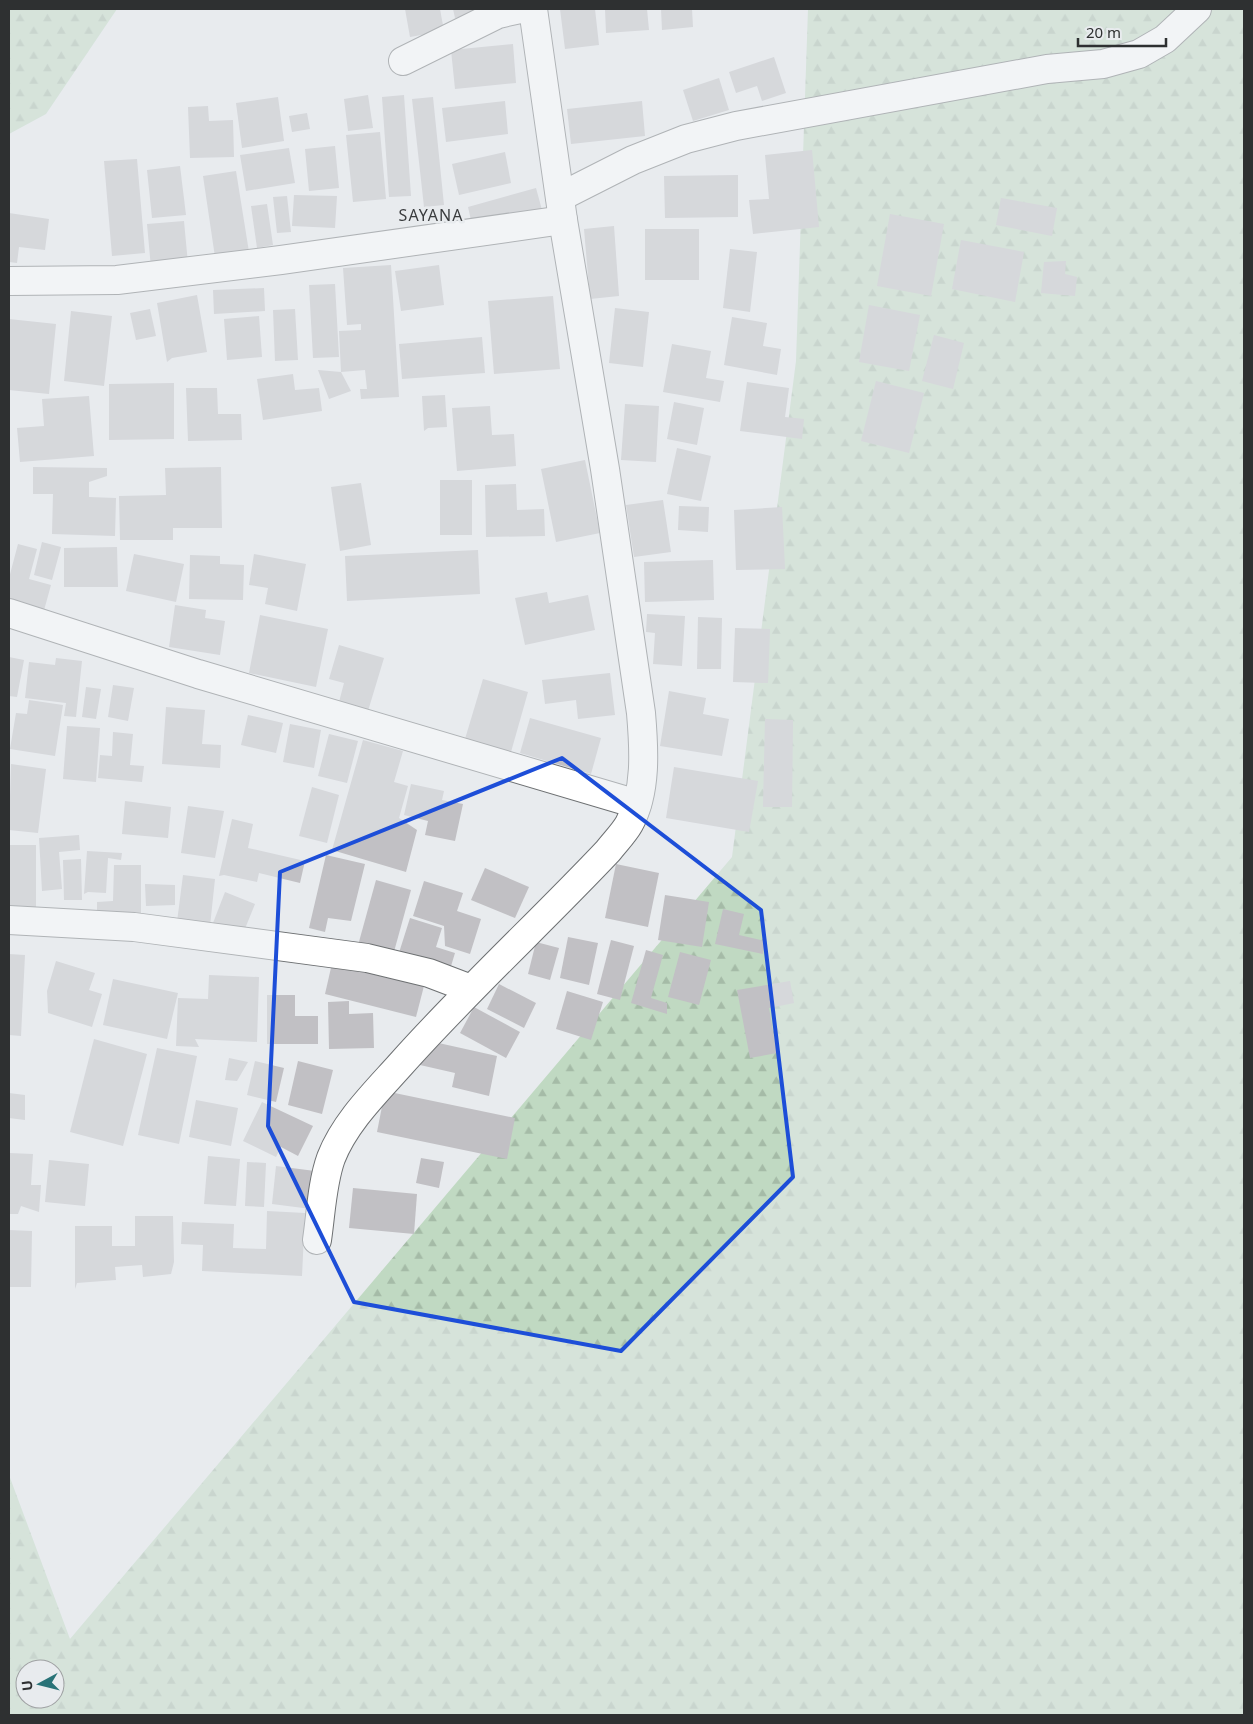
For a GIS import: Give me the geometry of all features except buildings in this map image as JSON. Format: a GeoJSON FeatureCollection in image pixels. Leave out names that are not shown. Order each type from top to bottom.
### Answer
{"type":"FeatureCollection","features":[{"type":"Feature","properties":{"kind":"street"},"geometry":{"type":"LineString","coordinates":[[403,62],[498,14],[520,9]]}},
{"type":"Feature","properties":{"kind":"street"},"geometry":{"type":"LineString","coordinates":[[317,1240],[330,1164],[351,1124],[371,1097],[471,989],[608,851],[629,824],[637,804],[644,751],[641,713],[605,469],[561,208],[534,9]]}},
{"type":"Feature","properties":{"kind":"street"},"geometry":{"type":"LineString","coordinates":[[9,281],[117,280],[310,256],[561,208],[632,160],[686,139],[736,126],[1047,69],[1102,64],[1139,54],[1165,39],[1197,9]]}},
{"type":"Feature","properties":{"kind":"street"},"geometry":{"type":"LineString","coordinates":[[9,613],[198,674],[637,804]]}},
{"type":"Feature","properties":{"kind":"street"},"geometry":{"type":"LineString","coordinates":[[9,920],[134,927],[367,958],[429,973],[471,989]]}},
{"type":"Feature","properties":{"kind":"highlighted area"},"geometry":{"type":"Polygon","coordinates":[[[562,758],[761,910],[793,1177],[621,1351],[354,1302],[268,1126],[280,872],[562,758]]]}},
{"type":"Feature","properties":{"kind":"green space"},"geometry":{"type":"Polygon","coordinates":[[[9,9],[117,9],[46,114],[9,134],[9,9]]]}},
{"type":"Feature","properties":{"kind":"green space"},"geometry":{"type":"Polygon","coordinates":[[[808,9],[1244,9],[1244,1715],[9,1715],[9,1475],[70,1639],[732,857],[796,361],[808,9]]]}},
{"type":"Feature","properties":{"kind":"district","name":"SAYANA"},"geometry":{"type":"Point","coordinates":[431,215]}}]}
